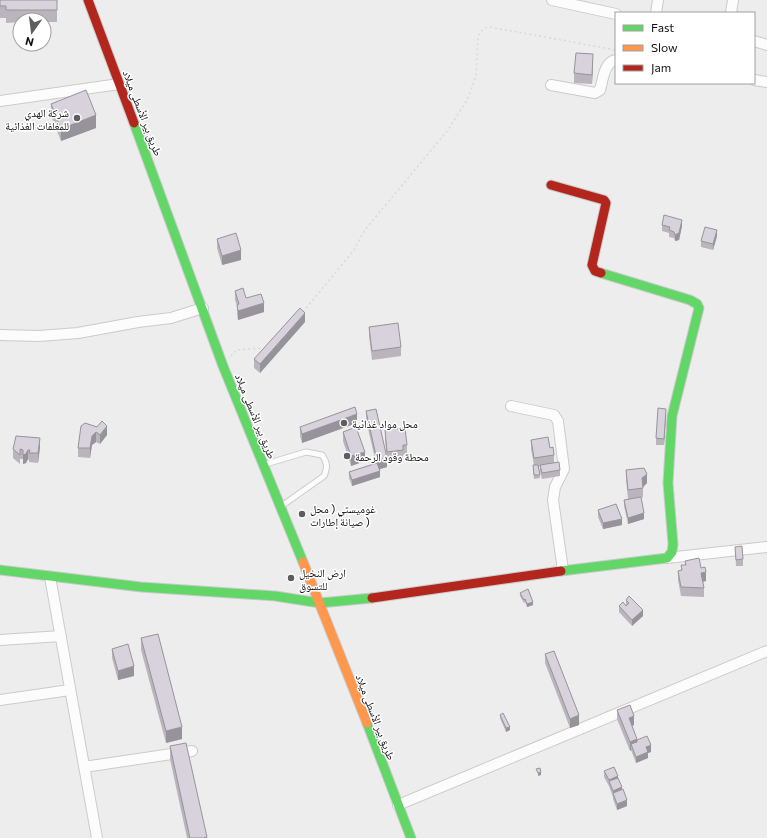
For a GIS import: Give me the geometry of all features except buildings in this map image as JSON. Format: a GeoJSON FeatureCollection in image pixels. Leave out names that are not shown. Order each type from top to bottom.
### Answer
{"type":"FeatureCollection","features":[{"type":"Feature","properties":{"kind":"street","name":"طريق بير الأسطى ميلاد"},"geometry":{"type":"LineString","coordinates":[[88,0],[203,308],[223,366],[320,603],[411,838]]}},
{"type":"Feature","properties":{"kind":"street"},"geometry":{"type":"LineString","coordinates":[[552,0],[579,3],[615,14]]}},
{"type":"Feature","properties":{"kind":"street"},"geometry":{"type":"LineString","coordinates":[[656,12],[658,0]]}},
{"type":"Feature","properties":{"kind":"street"},"geometry":{"type":"LineString","coordinates":[[731,12],[733,0]]}},
{"type":"Feature","properties":{"kind":"street"},"geometry":{"type":"LineString","coordinates":[[755,42],[767,44]]}},
{"type":"Feature","properties":{"kind":"street"},"geometry":{"type":"LineString","coordinates":[[551,85],[595,93],[600,90],[607,66],[612,60],[615,60]]}},
{"type":"Feature","properties":{"kind":"street"},"geometry":{"type":"LineString","coordinates":[[755,80],[767,82]]}},
{"type":"Feature","properties":{"kind":"street"},"geometry":{"type":"LineString","coordinates":[[0,101],[119,84]]}},
{"type":"Feature","properties":{"kind":"street"},"geometry":{"type":"LineString","coordinates":[[551,185],[604,200],[606,203],[593,257],[592,265],[595,271],[690,300],[697,304],[699,308],[672,416],[668,483],[673,544],[672,552],[667,558]]}},
{"type":"Feature","properties":{"kind":"street"},"geometry":{"type":"LineString","coordinates":[[0,335],[39,336],[78,333],[138,322],[171,318],[203,308]]}},
{"type":"Feature","properties":{"kind":"street"},"geometry":{"type":"LineString","coordinates":[[511,406],[554,415],[558,421],[564,469],[555,487],[553,500],[563,570]]}},
{"type":"Feature","properties":{"kind":"street"},"geometry":{"type":"LineString","coordinates":[[0,570],[141,587],[276,596],[320,603],[372,598],[563,570],[767,547]]}},
{"type":"Feature","properties":{"kind":"street"},"geometry":{"type":"LineString","coordinates":[[50,577],[97,838]]}},
{"type":"Feature","properties":{"kind":"street"},"geometry":{"type":"LineString","coordinates":[[0,640],[61,636]]}},
{"type":"Feature","properties":{"kind":"street"},"geometry":{"type":"LineString","coordinates":[[398,805],[767,651]]}},
{"type":"Feature","properties":{"kind":"street"},"geometry":{"type":"LineString","coordinates":[[0,700],[70,690]]}},
{"type":"Feature","properties":{"kind":"street"},"geometry":{"type":"LineString","coordinates":[[84,767],[192,751]]}},
{"type":"Feature","properties":{"kind":"lane"},"geometry":{"type":"LineString","coordinates":[[263,465],[306,452],[322,455],[326,461],[327,469],[324,476],[280,507]]}},
{"type":"Feature","properties":{"kind":"path"},"geometry":{"type":"LineString","coordinates":[[301,314],[354,250],[364,231],[448,130],[467,100],[476,76],[478,38],[480,32],[485,28],[490,27],[615,50]]}},
{"type":"Feature","properties":{"kind":"path"},"geometry":{"type":"LineString","coordinates":[[223,366],[236,350],[269,348]]}},
{"type":"Feature","properties":{"kind":"traffic: fast"},"geometry":{"type":"LineString","coordinates":[[134,123],[223,366],[303,562]]}},
{"type":"Feature","properties":{"kind":"traffic: fast"},"geometry":{"type":"LineString","coordinates":[[561,571],[667,558],[672,552],[673,544],[668,483],[672,416],[699,308],[697,304],[690,300],[601,273]]}},
{"type":"Feature","properties":{"kind":"traffic: fast"},"geometry":{"type":"LineString","coordinates":[[0,570],[141,587],[275,596],[320,603],[372,598]]}},
{"type":"Feature","properties":{"kind":"traffic: fast"},"geometry":{"type":"LineString","coordinates":[[367,723],[411,838]]}},
{"type":"Feature","properties":{"kind":"traffic: slow"},"geometry":{"type":"LineString","coordinates":[[303,562],[367,723]]}},
{"type":"Feature","properties":{"kind":"traffic: jam"},"geometry":{"type":"LineString","coordinates":[[88,0],[134,123]]}},
{"type":"Feature","properties":{"kind":"traffic: jam"},"geometry":{"type":"LineString","coordinates":[[551,185],[604,200],[606,203],[592,265],[595,271],[601,273]]}},
{"type":"Feature","properties":{"kind":"traffic: jam"},"geometry":{"type":"LineString","coordinates":[[372,598],[561,571]]}},
{"type":"Feature","properties":{"kind":"place","name":"شركة الهدي للمغلفات الغذائية"},"geometry":{"type":"Point","coordinates":[77,118]}},
{"type":"Feature","properties":{"kind":"place","name":"محل مواد غذائية"},"geometry":{"type":"Point","coordinates":[344,423]}},
{"type":"Feature","properties":{"kind":"place","name":"محطة وقود الرحمة"},"geometry":{"type":"Point","coordinates":[347,456]}},
{"type":"Feature","properties":{"kind":"place","name":"غوميستي ( محل صيانة إطارات )"},"geometry":{"type":"Point","coordinates":[302,514]}},
{"type":"Feature","properties":{"kind":"place","name":"ارض النخيل للتسوق"},"geometry":{"type":"Point","coordinates":[291,578]}}]}
